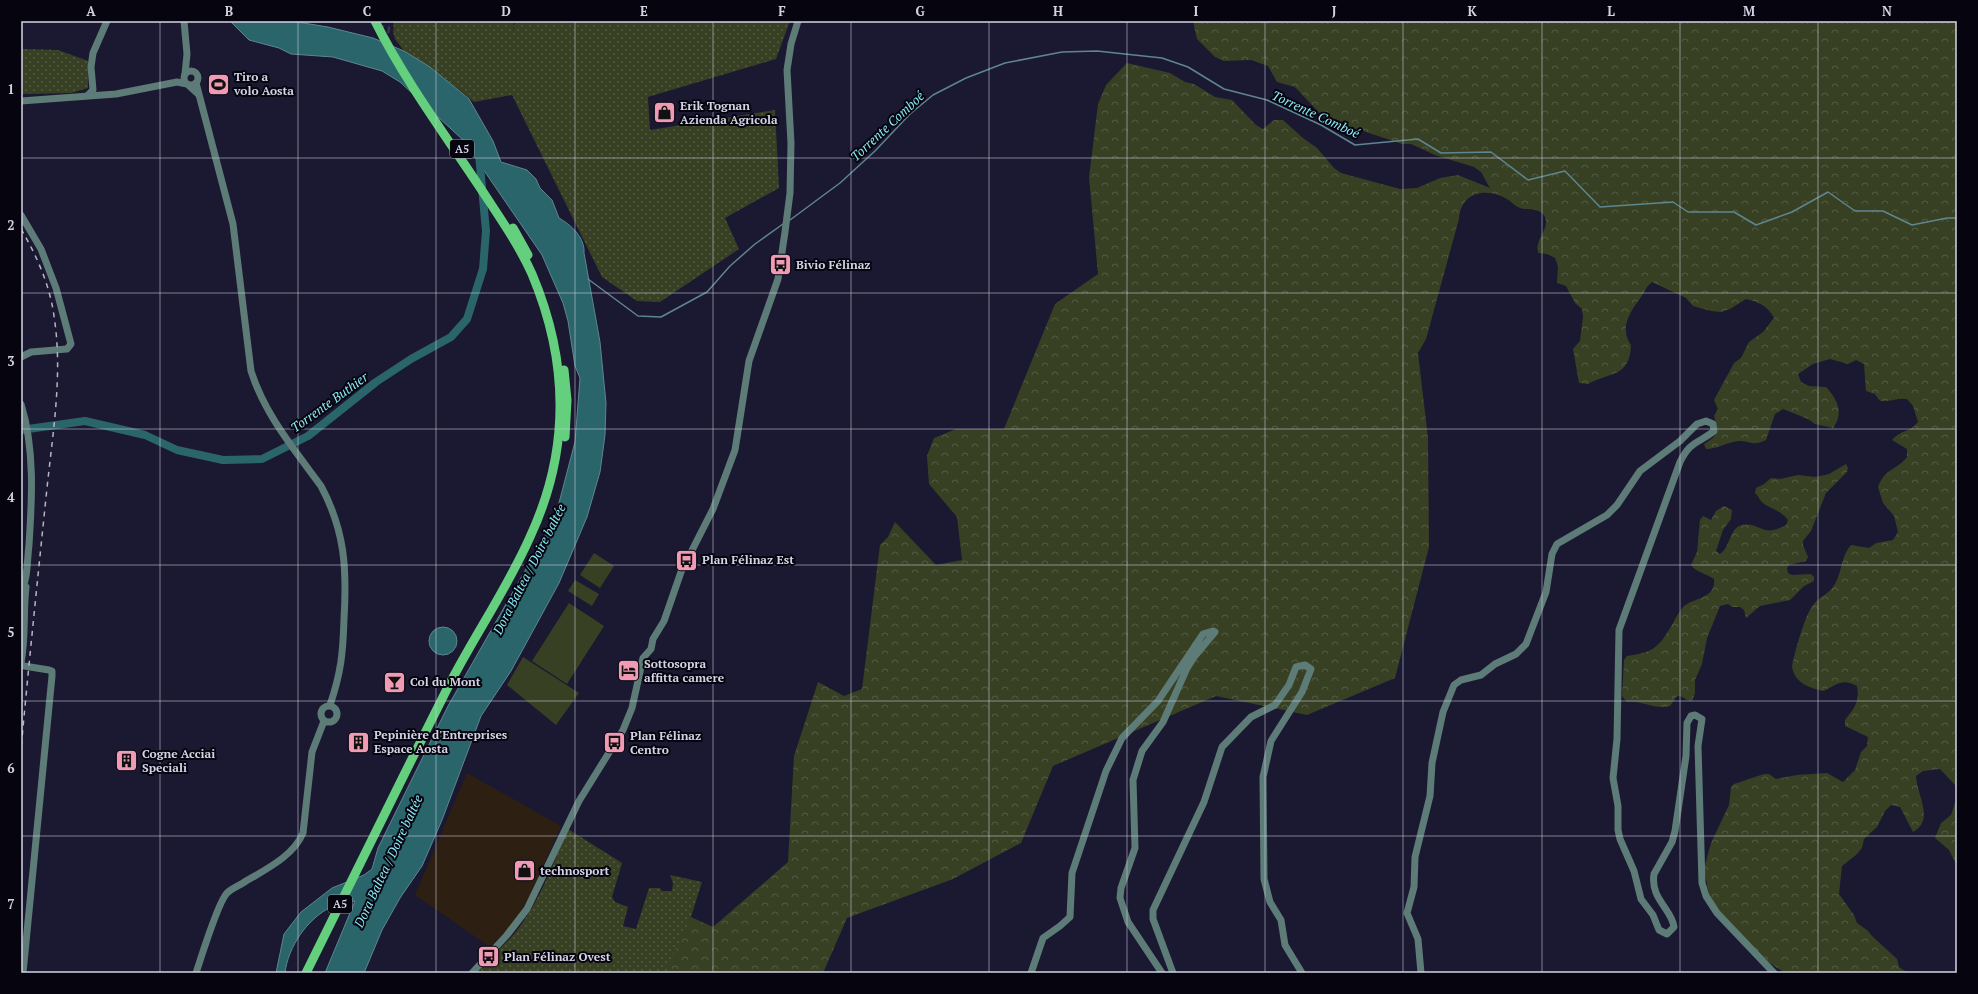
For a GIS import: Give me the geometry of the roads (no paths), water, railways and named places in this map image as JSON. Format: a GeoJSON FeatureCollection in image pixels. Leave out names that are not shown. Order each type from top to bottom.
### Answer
{"type":"FeatureCollection","features":[{"type":"Feature","properties":{"kind":"highway","name":"A5"},"geometry":{"type":"LineString","coordinates":[[312,973],[450,683],[521,556],[541,512],[549,487],[558,448],[560,428],[559,383],[546,316],[531,272],[506,227],[404,72],[375,21]]}},
{"type":"Feature","properties":{"kind":"highway","name":"A5"},"geometry":{"type":"LineString","coordinates":[[306,973],[456,685],[530,552],[555,489],[564,443],[567,414],[566,383],[556,329],[540,279],[521,241],[409,68],[381,21]]}},
{"type":"Feature","properties":{"kind":"street"},"geometry":{"type":"LineString","coordinates":[[88,95],[93,90],[91,67],[93,53],[107,21]]}},
{"type":"Feature","properties":{"kind":"street"},"geometry":{"type":"LineString","coordinates":[[184,21],[187,54],[185,75],[187,84],[198,94]]}},
{"type":"Feature","properties":{"kind":"street"},"geometry":{"type":"LineString","coordinates":[[472,973],[508,935],[526,909],[579,800],[628,719],[643,658],[651,648],[653,639],[664,621],[681,572],[713,510],[735,450],[749,361],[776,284],[785,232],[791,143],[787,70],[791,44],[798,21]]}},
{"type":"Feature","properties":{"kind":"street"},"geometry":{"type":"LineString","coordinates":[[187,54],[198,79],[196,83],[198,94],[224,186],[232,224],[250,371],[262,401],[327,498],[336,518],[344,548],[346,580],[342,661],[339,680],[330,705]]}},
{"type":"Feature","properties":{"kind":"street"},"geometry":{"type":"LineString","coordinates":[[21,97],[51,98],[116,94],[172,82],[189,71],[195,72]]}},
{"type":"Feature","properties":{"kind":"street"},"geometry":{"type":"LineString","coordinates":[[172,82],[192,85],[196,83]]}},
{"type":"Feature","properties":{"kind":"street"},"geometry":{"type":"LineString","coordinates":[[93,84],[98,90],[106,94]]}},
{"type":"Feature","properties":{"kind":"street"},"geometry":{"type":"LineString","coordinates":[[76,96],[79,93],[87,92],[93,84]]}},
{"type":"Feature","properties":{"kind":"street"},"geometry":{"type":"LineString","coordinates":[[21,101],[51,98]]}},
{"type":"Feature","properties":{"kind":"street"},"geometry":{"type":"LineString","coordinates":[[21,215],[41,249],[56,288],[71,344],[67,349],[31,352],[21,357]]}},
{"type":"Feature","properties":{"kind":"street"},"geometry":{"type":"LineString","coordinates":[[22,406],[29,447],[32,505],[22,606],[26,627],[22,665],[52,671],[23,973]]}},
{"type":"Feature","properties":{"kind":"street"},"geometry":{"type":"LineString","coordinates":[[1421,973],[1418,939],[1406,913],[1414,887],[1415,856],[1430,796],[1432,762],[1440,724],[1451,689],[1460,681],[1481,675],[1495,664],[1520,651],[1526,644],[1546,592],[1552,554],[1557,544],[1608,515],[1617,505],[1640,471],[1680,441],[1697,424],[1706,421],[1713,424],[1714,431],[1689,448],[1680,462],[1619,630],[1617,739],[1613,778],[1618,806],[1618,830],[1620,839],[1634,871],[1641,899],[1653,915],[1660,930],[1668,934],[1674,928],[1673,922],[1657,894],[1653,880],[1654,874],[1672,842],[1675,831],[1686,756],[1687,723],[1691,716],[1702,719],[1698,746],[1702,883],[1706,896],[1716,913],[1774,973]]}},
{"type":"Feature","properties":{"kind":"street"},"geometry":{"type":"LineString","coordinates":[[21,593],[26,577]]}},
{"type":"Feature","properties":{"kind":"street"},"geometry":{"type":"LineString","coordinates":[[21,627],[21,641]]}},
{"type":"Feature","properties":{"kind":"street"},"geometry":{"type":"LineString","coordinates":[[21,627],[23,634],[21,652]]}},
{"type":"Feature","properties":{"kind":"street"},"geometry":{"type":"LineString","coordinates":[[1032,973],[1043,938],[1060,926],[1070,916],[1071,879],[1074,865],[1093,812],[1103,778],[1122,738],[1158,701],[1203,634],[1213,630],[1215,632],[1211,638],[1194,657],[1187,668],[1162,722],[1142,751],[1133,780],[1135,848],[1121,888],[1120,898],[1128,922],[1162,973]]}},
{"type":"Feature","properties":{"kind":"street"},"geometry":{"type":"LineString","coordinates":[[1173,973],[1153,919],[1153,910],[1201,809],[1218,754],[1226,741],[1241,725],[1251,717],[1275,705],[1289,685],[1296,667],[1304,665],[1311,669],[1302,692],[1271,741],[1263,777],[1264,879],[1270,902],[1280,917],[1285,945],[1302,973]]}},
{"type":"Feature","properties":{"kind":"street"},"geometry":{"type":"LineString","coordinates":[[330,705],[335,708],[337,715],[330,722],[324,721],[321,716],[321,711],[325,706],[330,705]]}},
{"type":"Feature","properties":{"kind":"street"},"geometry":{"type":"LineString","coordinates":[[196,973],[210,931],[226,894],[275,863],[293,850],[300,841],[303,833],[312,752],[324,721]]}},
{"type":"Feature","properties":{"kind":"water","name":"Dora Baltea / Doire baltée"},"geometry":{"type":"Polygon","coordinates":[[[230,21],[291,21],[328,27],[373,38],[404,51],[430,67],[469,99],[493,141],[501,162],[527,170],[536,179],[540,188],[552,200],[559,218],[568,224],[580,237],[584,247],[600,342],[606,403],[605,435],[600,472],[587,517],[559,583],[511,671],[481,716],[442,820],[422,866],[400,898],[382,930],[364,973],[325,973],[355,901],[334,906],[322,912],[314,919],[300,935],[290,953],[285,973],[276,973],[284,934],[301,912],[332,888],[364,875],[372,869],[378,848],[448,706],[555,518],[575,442],[580,378],[575,366],[568,321],[563,303],[542,255],[463,140],[400,82],[382,71],[333,57],[291,54],[279,48],[249,40],[230,21]]]}},
{"type":"Feature","properties":{"kind":"water"},"geometry":{"type":"Polygon","coordinates":[[[443,627],[449,628],[453,631],[456,635],[456,647],[453,651],[449,654],[443,655],[437,654],[433,651],[430,647],[429,641],[430,635],[433,631],[437,628],[443,627]]]}},
{"type":"Feature","properties":{"kind":"waterway","name":"Torrente Comboé"},"geometry":{"type":"LineString","coordinates":[[790,220],[840,183],[875,151],[910,114],[933,95],[966,78],[1005,63],[1062,52],[1097,51],[1162,58],[1188,67],[1224,89],[1267,100],[1321,125],[1355,145],[1418,139],[1441,153],[1491,152],[1528,180],[1565,171],[1600,207],[1673,202],[1688,212],[1734,212],[1756,225],[1792,212],[1828,192],[1855,211],[1883,211],[1912,225],[1947,218],[1957,218]]}},
{"type":"Feature","properties":{"kind":"waterway","name":"Torrente Buthier"},"geometry":{"type":"LineString","coordinates":[[21,430],[85,421],[145,435],[177,450],[223,460],[262,459],[308,436],[376,382],[411,359],[451,337],[467,319],[483,269],[486,231],[479,155]]}},
{"type":"Feature","properties":{"kind":"waterway","name":"Torrente Comboé"},"geometry":{"type":"LineString","coordinates":[[588,279],[638,316],[661,317],[707,292],[730,266],[755,244],[783,224]]}},
{"type":"Feature","properties":{"kind":"tunnel"},"geometry":{"type":"LineString","coordinates":[[377,28],[390,30]]}},
{"type":"Feature","properties":{"kind":"railway"},"geometry":{"type":"LineString","coordinates":[[21,229],[37,260],[46,282],[54,316],[58,359],[54,424],[21,749]]}},
{"type":"Feature","properties":{"kind":"place","name":"Tiro a volo Aosta"},"geometry":{"type":"Point","coordinates":[219,84]}},
{"type":"Feature","properties":{"kind":"place","name":"Erik Tognan Azienda Agricola"},"geometry":{"type":"Point","coordinates":[665,113]}},
{"type":"Feature","properties":{"kind":"place","name":"Bivio Félinaz"},"geometry":{"type":"Point","coordinates":[780,265]}},
{"type":"Feature","properties":{"kind":"place","name":"Plan Félinaz Est"},"geometry":{"type":"Point","coordinates":[687,560]}},
{"type":"Feature","properties":{"kind":"place","name":"Sottosopra affitta camere"},"geometry":{"type":"Point","coordinates":[628,671]}},
{"type":"Feature","properties":{"kind":"place","name":"Col du Mont"},"geometry":{"type":"Point","coordinates":[395,682]}},
{"type":"Feature","properties":{"kind":"place","name":"Pepinière d'Entreprises Espace Aosta"},"geometry":{"type":"Point","coordinates":[359,742]}},
{"type":"Feature","properties":{"kind":"place","name":"Plan Félinaz Centro"},"geometry":{"type":"Point","coordinates":[615,743]}},
{"type":"Feature","properties":{"kind":"place","name":"Cogne Acciai Speciali"},"geometry":{"type":"Point","coordinates":[126,761]}},
{"type":"Feature","properties":{"kind":"place","name":"technosport"},"geometry":{"type":"Point","coordinates":[525,871]}},
{"type":"Feature","properties":{"kind":"place","name":"Plan Félinaz Ovest"},"geometry":{"type":"Point","coordinates":[488,957]}}]}
